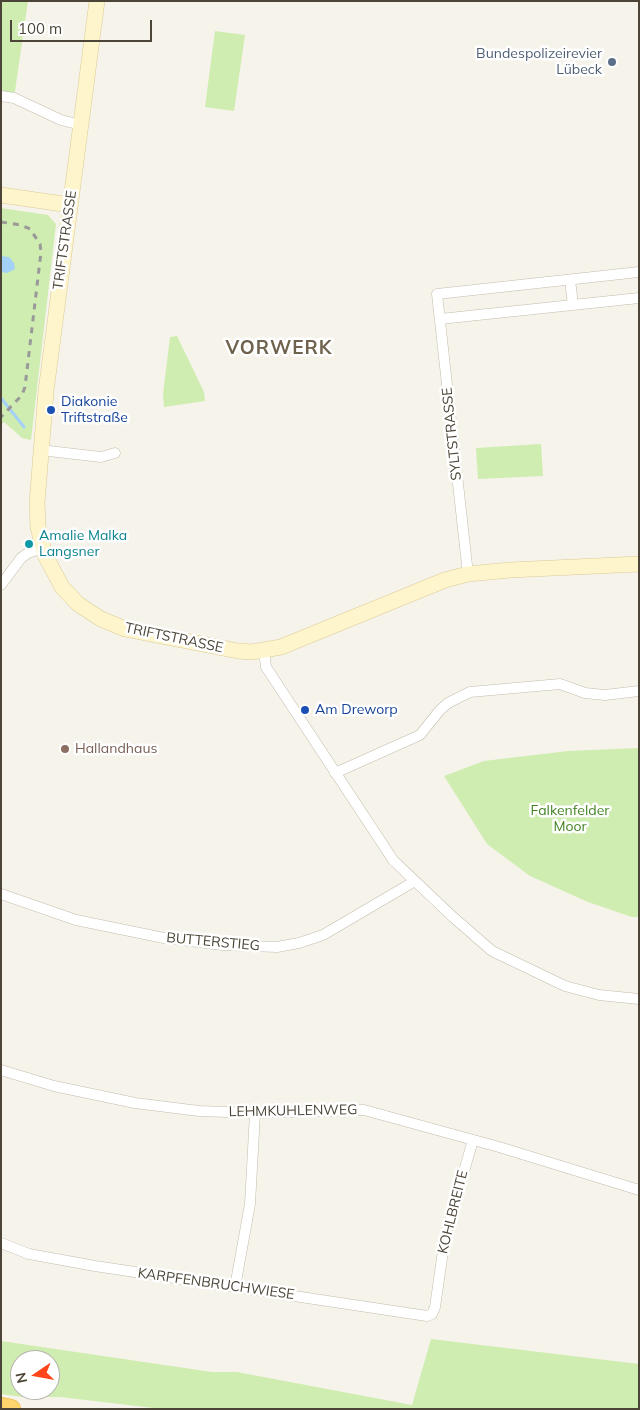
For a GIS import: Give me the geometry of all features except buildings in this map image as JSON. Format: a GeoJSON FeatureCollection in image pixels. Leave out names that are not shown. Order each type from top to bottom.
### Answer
{"type":"FeatureCollection","features":[{"type":"Feature","properties":{"kind":"highway"},"geometry":{"type":"LineString","coordinates":[[1,1407],[12,1409]]}},
{"type":"Feature","properties":{"kind":"street","name":"TRIFTSTRASSE"},"geometry":{"type":"LineString","coordinates":[[97,1],[59,285],[40,450],[37,503],[38,527],[42,548],[51,569],[62,587],[78,604],[100,619],[125,630],[238,651],[264,651],[281,647],[445,580],[468,574],[510,570],[639,564]]}},
{"type":"Feature","properties":{"kind":"street"},"geometry":{"type":"LineString","coordinates":[[1,96],[14,98],[61,120],[80,125]]}},
{"type":"Feature","properties":{"kind":"street"},"geometry":{"type":"LineString","coordinates":[[1,195],[70,205]]}},
{"type":"Feature","properties":{"kind":"street"},"geometry":{"type":"LineString","coordinates":[[573,305],[570,280],[639,272]]}},
{"type":"Feature","properties":{"kind":"street","name":"SYLTSTRASSE"},"geometry":{"type":"LineString","coordinates":[[468,574],[437,294],[570,280]]}},
{"type":"Feature","properties":{"kind":"street"},"geometry":{"type":"LineString","coordinates":[[440,319],[639,298]]}},
{"type":"Feature","properties":{"kind":"street"},"geometry":{"type":"LineString","coordinates":[[40,450],[101,457],[116,454]]}},
{"type":"Feature","properties":{"kind":"street"},"geometry":{"type":"LineString","coordinates":[[1,585],[21,558],[28,553],[42,548]]}},
{"type":"Feature","properties":{"kind":"street"},"geometry":{"type":"LineString","coordinates":[[264,651],[266,667],[335,773],[393,860],[415,881],[492,952],[566,986],[599,995],[639,999]]}},
{"type":"Feature","properties":{"kind":"street"},"geometry":{"type":"LineString","coordinates":[[335,773],[420,735],[448,702],[470,692],[554,684],[560,684],[585,693],[605,695],[639,691]]}},
{"type":"Feature","properties":{"kind":"street","name":"BUTTERSTIEG"},"geometry":{"type":"LineString","coordinates":[[1,894],[76,920],[164,938],[223,945],[277,947],[323,936],[415,881]]}},
{"type":"Feature","properties":{"kind":"street","name":"LEHMKUHLENWEG"},"geometry":{"type":"LineString","coordinates":[[1,1070],[54,1086],[135,1103],[199,1111],[255,1113],[364,1110],[473,1140],[639,1190]]}},
{"type":"Feature","properties":{"kind":"street"},"geometry":{"type":"LineString","coordinates":[[235,1287],[250,1204],[255,1113]]}},
{"type":"Feature","properties":{"kind":"street","name":"KOHLBREITE"},"geometry":{"type":"LineString","coordinates":[[432,1314],[435,1307],[445,1237],[473,1140]]}},
{"type":"Feature","properties":{"kind":"street","name":"KARPFENBRUCHWIESE"},"geometry":{"type":"LineString","coordinates":[[1,1243],[29,1254],[95,1266],[427,1316],[432,1314]]}},
{"type":"Feature","properties":{"kind":"green space"},"geometry":{"type":"Polygon","coordinates":[[[1,1],[28,1],[14,98],[1,96],[1,1]]]}},
{"type":"Feature","properties":{"kind":"green space"},"geometry":{"type":"Polygon","coordinates":[[[215,31],[245,35],[234,111],[205,107],[215,31]]]}},
{"type":"Feature","properties":{"kind":"green space"},"geometry":{"type":"Polygon","coordinates":[[[1,208],[48,215],[56,224],[31,440],[22,438],[4,422],[1,425],[1,208]]]}},
{"type":"Feature","properties":{"kind":"green space"},"geometry":{"type":"Polygon","coordinates":[[[177,336],[204,392],[205,401],[164,407],[163,394],[170,337],[177,336]]]}},
{"type":"Feature","properties":{"kind":"green space"},"geometry":{"type":"Polygon","coordinates":[[[541,444],[543,476],[478,479],[476,448],[541,444]]]}},
{"type":"Feature","properties":{"kind":"green space","name":"Falkenfelder Moor"},"geometry":{"type":"Polygon","coordinates":[[[639,748],[639,917],[632,917],[588,902],[530,876],[487,844],[444,776],[484,761],[568,751],[639,748]]]}},
{"type":"Feature","properties":{"kind":"green space"},"geometry":{"type":"Polygon","coordinates":[[[431,1339],[639,1364],[639,1409],[162,1409],[60,1397],[60,1350],[10,1350],[10,1395],[1,1394],[1,1341],[212,1372],[237,1372],[412,1405],[431,1339]]]}},
{"type":"Feature","properties":{"kind":"water"},"geometry":{"type":"Polygon","coordinates":[[[1,256],[9,257],[14,263],[15,269],[7,273],[1,272],[1,256]]]}},
{"type":"Feature","properties":{"kind":"waterway"},"geometry":{"type":"LineString","coordinates":[[1,398],[24,427]]}},
{"type":"Feature","properties":{"kind":"railway"},"geometry":{"type":"LineString","coordinates":[[1,222],[21,225],[30,229],[40,244],[41,252],[25,387],[22,395],[1,417]]}},
{"type":"Feature","properties":{"kind":"place","name":"Bundespolizeirevier Lübeck"},"geometry":{"type":"Point","coordinates":[612,62]}},
{"type":"Feature","properties":{"kind":"place","name":"Diakonie Triftstraße"},"geometry":{"type":"Point","coordinates":[51,410]}},
{"type":"Feature","properties":{"kind":"place","name":"Amalie Malka Langsner"},"geometry":{"type":"Point","coordinates":[29,544]}},
{"type":"Feature","properties":{"kind":"place","name":"Am Dreworp"},"geometry":{"type":"Point","coordinates":[305,710]}},
{"type":"Feature","properties":{"kind":"place","name":"Hallandhaus"},"geometry":{"type":"Point","coordinates":[65,749]}},
{"type":"Feature","properties":{"kind":"district","name":"VORWERK"},"geometry":{"type":"Point","coordinates":[279,348]}}]}
